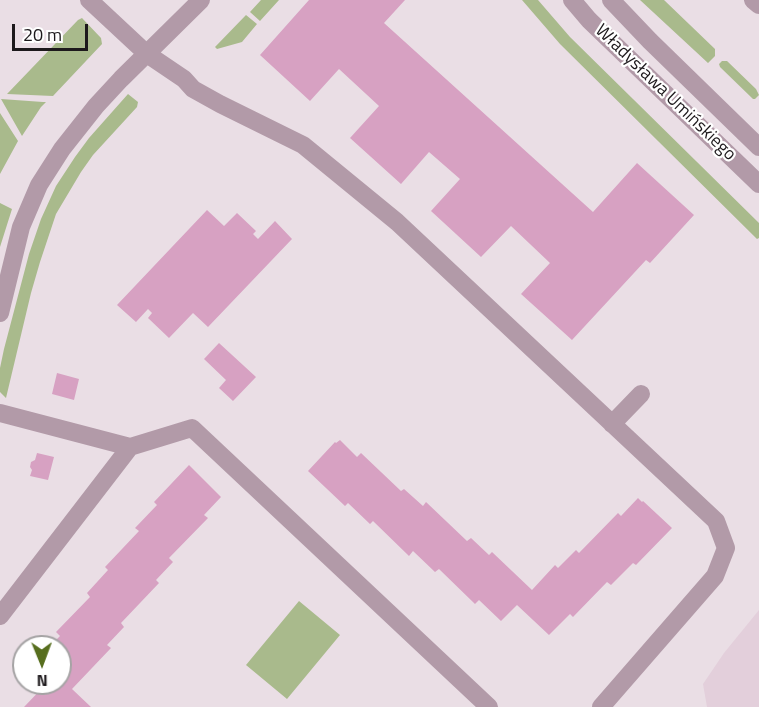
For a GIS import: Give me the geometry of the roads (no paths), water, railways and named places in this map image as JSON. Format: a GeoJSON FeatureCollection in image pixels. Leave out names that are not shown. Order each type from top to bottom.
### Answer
{"type":"FeatureCollection","features":[{"type":"Feature","properties":{"kind":"street"},"geometry":{"type":"LineString","coordinates":[[89,0],[147,54],[184,79],[193,89],[303,145],[397,222],[716,521],[726,548],[715,576],[601,707]]}},
{"type":"Feature","properties":{"kind":"street"},"geometry":{"type":"LineString","coordinates":[[0,312],[21,227],[39,185],[62,149],[96,106],[201,0]]}},
{"type":"Feature","properties":{"kind":"street","name":"Władysława Umińskiego"},"geometry":{"type":"LineString","coordinates":[[572,0],[589,20],[759,184]]}},
{"type":"Feature","properties":{"kind":"street","name":"Władysława Umińskiego"},"geometry":{"type":"LineString","coordinates":[[610,0],[650,42],[759,147]]}},
{"type":"Feature","properties":{"kind":"street"},"geometry":{"type":"LineString","coordinates":[[753,0],[759,4]]}},
{"type":"Feature","properties":{"kind":"street"},"geometry":{"type":"LineString","coordinates":[[612,424],[641,394]]}},
{"type":"Feature","properties":{"kind":"street"},"geometry":{"type":"LineString","coordinates":[[0,413],[130,447],[192,428],[489,707]]}},
{"type":"Feature","properties":{"kind":"street"},"geometry":{"type":"LineString","coordinates":[[0,616],[130,447]]}}]}
